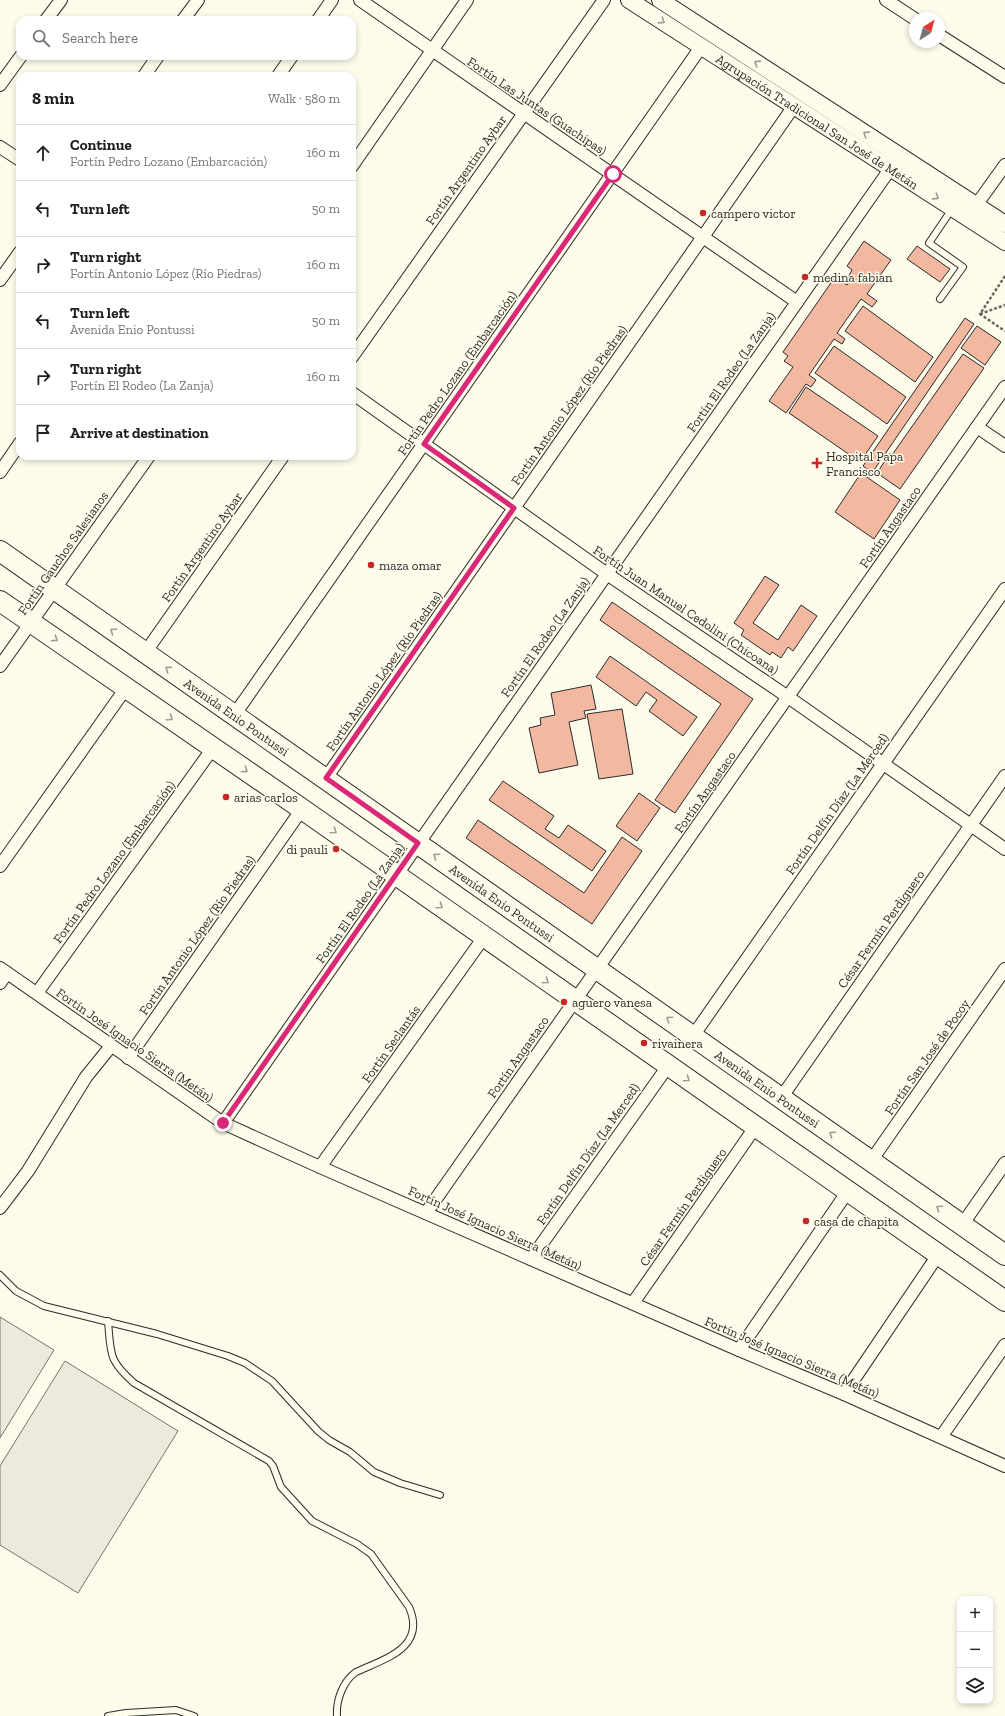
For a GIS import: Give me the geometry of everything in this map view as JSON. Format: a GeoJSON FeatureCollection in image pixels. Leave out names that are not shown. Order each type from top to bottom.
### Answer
{"type":"FeatureCollection","features":[{"type":"Feature","properties":{"kind":"main road","name":"Avenida Enio Pontussi"},"geometry":{"type":"LineString","coordinates":[[0,551],[235,714],[1005,1255]]}},
{"type":"Feature","properties":{"kind":"main road"},"geometry":{"type":"LineString","coordinates":[[0,601],[302,809],[1005,1301]]}},
{"type":"Feature","properties":{"kind":"street"},"geometry":{"type":"LineString","coordinates":[[49,16],[60,0]]}},
{"type":"Feature","properties":{"kind":"street"},"geometry":{"type":"LineString","coordinates":[[186,16],[198,0]]}},
{"type":"Feature","properties":{"kind":"street"},"geometry":{"type":"LineString","coordinates":[[321,16],[332,0]]}},
{"type":"Feature","properties":{"kind":"street","name":"Fortín Las Juntas (Guachipas)"},"geometry":{"type":"LineString","coordinates":[[360,0],[798,302]]}},
{"type":"Feature","properties":{"kind":"street"},"geometry":{"type":"LineString","coordinates":[[356,160],[467,0]]}},
{"type":"Feature","properties":{"kind":"street","name":"Fortín Argentino Aybar"},"geometry":{"type":"LineString","coordinates":[[356,351],[604,0]]}},
{"type":"Feature","properties":{"kind":"street","name":"Agrupación Tradicional San José de Metán"},"geometry":{"type":"LineString","coordinates":[[629,0],[794,106],[895,162],[953,208],[972,211],[1005,224]]}},
{"type":"Feature","properties":{"kind":"street","name":"Agrupación Tradicional San José de Metán"},"geometry":{"type":"LineString","coordinates":[[660,0],[895,162],[972,211],[1005,242]]}},
{"type":"Feature","properties":{"kind":"street"},"geometry":{"type":"LineString","coordinates":[[886,0],[909,15]]}},
{"type":"Feature","properties":{"kind":"street"},"geometry":{"type":"LineString","coordinates":[[945,38],[1005,77]]}},
{"type":"Feature","properties":{"kind":"street","name":"Fortín Pedro Lozano (Embarcación)"},"geometry":{"type":"LineString","coordinates":[[235,714],[701,46]]}},
{"type":"Feature","properties":{"kind":"street"},"geometry":{"type":"LineString","coordinates":[[0,85],[18,60]]}},
{"type":"Feature","properties":{"kind":"street"},"geometry":{"type":"LineString","coordinates":[[147,72],[155,60]]}},
{"type":"Feature","properties":{"kind":"street"},"geometry":{"type":"LineString","coordinates":[[281,72],[289,60]]}},
{"type":"Feature","properties":{"kind":"street","name":"Fortín Antonio López (Río Piedras)"},"geometry":{"type":"LineString","coordinates":[[326,778],[704,238],[794,106]]}},
{"type":"Feature","properties":{"kind":"street"},"geometry":{"type":"LineString","coordinates":[[0,147],[16,157]]}},
{"type":"Feature","properties":{"kind":"street","name":"Fortín El Rodeo (La Zanja)"},"geometry":{"type":"LineString","coordinates":[[223,1123],[895,162]]}},
{"type":"Feature","properties":{"kind":"street"},"geometry":{"type":"LineString","coordinates":[[972,211],[1005,165]]}},
{"type":"Feature","properties":{"kind":"street"},"geometry":{"type":"LineString","coordinates":[[0,280],[16,258]]}},
{"type":"Feature","properties":{"kind":"street","name":"Fortín Angastaco"},"geometry":{"type":"LineString","coordinates":[[426,1213],[1005,387]]}},
{"type":"Feature","properties":{"kind":"street","name":"Fortín Juan Manuel Cedolini (Chicoana)"},"geometry":{"type":"LineString","coordinates":[[356,396],[607,574],[788,697],[970,826],[1005,849]]}},
{"type":"Feature","properties":{"kind":"street"},"geometry":{"type":"LineString","coordinates":[[977,427],[1005,446]]}},
{"type":"Feature","properties":{"kind":"street"},"geometry":{"type":"LineString","coordinates":[[0,472],[16,449]]}},
{"type":"Feature","properties":{"kind":"street","name":"Fortín Gauchos Salesianos"},"geometry":{"type":"LineString","coordinates":[[0,666],[146,460]]}},
{"type":"Feature","properties":{"kind":"street","name":"Fortín Argentino Aybar"},"geometry":{"type":"LineString","coordinates":[[145,653],[280,460]]}},
{"type":"Feature","properties":{"kind":"street","name":"Fortín Delfín Díaz (La Merced)"},"geometry":{"type":"LineString","coordinates":[[693,1036],[1005,589]]}},
{"type":"Feature","properties":{"kind":"street"},"geometry":{"type":"LineString","coordinates":[[0,866],[126,688]]}},
{"type":"Feature","properties":{"kind":"street","name":"Fortín Pedro Lozano (Embarcación)"},"geometry":{"type":"LineString","coordinates":[[37,993],[213,748]]}},
{"type":"Feature","properties":{"kind":"street","name":"César Fermín Perdiguero"},"geometry":{"type":"LineString","coordinates":[[781,1098],[1005,776]]}},
{"type":"Feature","properties":{"kind":"street","name":"Fortín Antonio López (Río Piedras)"},"geometry":{"type":"LineString","coordinates":[[128,1058],[302,809]]}},
{"type":"Feature","properties":{"kind":"street","name":"Fortín Seclantás"},"geometry":{"type":"LineString","coordinates":[[320,1167],[484,937]]}},
{"type":"Feature","properties":{"kind":"street","name":"Fortín San José de Pocoy"},"geometry":{"type":"LineString","coordinates":[[871,1161],[1005,969]]}},
{"type":"Feature","properties":{"kind":"street","name":"Fortín José Ignacio Sierra (Metán)"},"geometry":{"type":"LineString","coordinates":[[2,975],[37,993],[223,1123],[320,1167],[739,1350],[844,1394],[1005,1466]]}},
{"type":"Feature","properties":{"kind":"street"},"geometry":{"type":"LineString","coordinates":[[0,1208],[28,1171],[86,1077],[111,1046]]}},
{"type":"Feature","properties":{"kind":"street","name":"Fortín Delfín Díaz (La Merced)"},"geometry":{"type":"LineString","coordinates":[[531,1259],[668,1066]]}},
{"type":"Feature","properties":{"kind":"street","name":"César Fermín Perdiguero"},"geometry":{"type":"LineString","coordinates":[[633,1303],[756,1126]]}},
{"type":"Feature","properties":{"kind":"street"},"geometry":{"type":"LineString","coordinates":[[962,1225],[1005,1163]]}},
{"type":"Feature","properties":{"kind":"street"},"geometry":{"type":"LineString","coordinates":[[739,1350],[848,1191]]}},
{"type":"Feature","properties":{"kind":"street"},"geometry":{"type":"LineString","coordinates":[[844,1394],[938,1255]]}},
{"type":"Feature","properties":{"kind":"street"},"geometry":{"type":"LineString","coordinates":[[941,1437],[1005,1345]]}},
{"type":"Feature","properties":{"kind":"lane"},"geometry":{"type":"LineString","coordinates":[[940,298],[963,266],[929,243],[953,208]]}},
{"type":"Feature","properties":{"kind":"lane"},"geometry":{"type":"LineString","coordinates":[[0,1275],[16,1291],[39,1304],[157,1334],[228,1356],[245,1363],[276,1385],[318,1432],[350,1452],[370,1470],[400,1483],[440,1495]]}},
{"type":"Feature","properties":{"kind":"lane"},"geometry":{"type":"LineString","coordinates":[[108,1321],[111,1355],[116,1365],[134,1383],[268,1461],[273,1466],[282,1488],[312,1521],[357,1544],[371,1554],[409,1607],[413,1616],[414,1624],[413,1634],[409,1642],[399,1652],[356,1672],[350,1677],[342,1690],[338,1704],[337,1716]]}},
{"type":"Feature","properties":{"kind":"lane"},"geometry":{"type":"LineString","coordinates":[[108,1716],[126,1713],[176,1710],[194,1716]]}},
{"type":"Feature","properties":{"kind":"path"},"geometry":{"type":"LineString","coordinates":[[980,314],[1005,276]]}},
{"type":"Feature","properties":{"kind":"path"},"geometry":{"type":"LineString","coordinates":[[980,314],[1005,305]]}},
{"type":"Feature","properties":{"kind":"path"},"geometry":{"type":"LineString","coordinates":[[980,314],[1005,330]]}},
{"type":"Feature","properties":{"kind":"shaded area"},"geometry":{"type":"Polygon","coordinates":[[[0,1317],[54,1350],[0,1438],[0,1317]]]}},
{"type":"Feature","properties":{"kind":"shaded area"},"geometry":{"type":"Polygon","coordinates":[[[65,1361],[178,1431],[78,1593],[0,1545],[0,1466],[65,1361]]]}},
{"type":"Feature","properties":{"kind":"building"},"geometry":{"type":"Polygon","coordinates":[[[864,241],[891,260],[867,294],[877,301],[872,307],[861,299],[837,333],[845,339],[842,344],[834,339],[809,375],[816,380],[811,387],[806,384],[786,413],[769,401],[793,367],[784,361],[788,356],[783,352],[835,277],[847,285],[851,279],[848,277],[852,270],[847,266],[864,241]]]}},
{"type":"Feature","properties":{"kind":"building"},"geometry":{"type":"Polygon","coordinates":[[[917,246],[950,269],[940,282],[907,259],[917,246]]]}},
{"type":"Feature","properties":{"kind":"building"},"geometry":{"type":"Polygon","coordinates":[[[863,306],[933,357],[915,382],[845,331],[863,306]]]}},
{"type":"Feature","properties":{"kind":"building"},"geometry":{"type":"Polygon","coordinates":[[[965,318],[974,324],[872,473],[863,466],[965,318]]]}},
{"type":"Feature","properties":{"kind":"building"},"geometry":{"type":"Polygon","coordinates":[[[977,326],[1001,342],[985,365],[961,348],[977,326]]]}},
{"type":"Feature","properties":{"kind":"building"},"geometry":{"type":"Polygon","coordinates":[[[834,346],[906,397],[887,424],[815,373],[834,346]]]}},
{"type":"Feature","properties":{"kind":"building"},"geometry":{"type":"Polygon","coordinates":[[[963,354],[984,368],[900,489],[877,473],[890,453],[892,455],[963,354]]]}},
{"type":"Feature","properties":{"kind":"building"},"geometry":{"type":"Polygon","coordinates":[[[806,387],[878,436],[860,462],[789,413],[806,387]]]}},
{"type":"Feature","properties":{"kind":"building"},"geometry":{"type":"Polygon","coordinates":[[[861,473],[900,500],[874,539],[835,512],[861,473]]]}},
{"type":"Feature","properties":{"kind":"building"},"geometry":{"type":"Polygon","coordinates":[[[765,576],[779,585],[753,623],[778,640],[801,605],[817,616],[793,651],[788,647],[781,658],[772,652],[770,655],[741,635],[744,630],[734,623],[765,576]]]}},
{"type":"Feature","properties":{"kind":"building"},"geometry":{"type":"Polygon","coordinates":[[[612,602],[753,699],[675,813],[655,800],[721,704],[600,620],[612,602]]]}},
{"type":"Feature","properties":{"kind":"building"},"geometry":{"type":"Polygon","coordinates":[[[610,656],[697,717],[683,736],[649,711],[657,700],[646,692],[636,706],[596,677],[610,656]]]}},
{"type":"Feature","properties":{"kind":"building"},"geometry":{"type":"Polygon","coordinates":[[[591,685],[596,709],[584,711],[586,718],[569,722],[578,765],[539,773],[529,728],[541,725],[540,718],[555,715],[551,693],[591,685]]]}},
{"type":"Feature","properties":{"kind":"building"},"geometry":{"type":"Polygon","coordinates":[[[622,709],[633,774],[599,779],[587,714],[622,709]]]}},
{"type":"Feature","properties":{"kind":"building"},"geometry":{"type":"Polygon","coordinates":[[[503,781],[554,816],[545,829],[559,838],[568,825],[606,851],[592,871],[489,800],[503,781]]]}},
{"type":"Feature","properties":{"kind":"building"},"geometry":{"type":"Polygon","coordinates":[[[639,793],[660,808],[637,841],[616,826],[639,793]]]}},
{"type":"Feature","properties":{"kind":"building"},"geometry":{"type":"Polygon","coordinates":[[[478,820],[584,893],[622,837],[642,851],[592,924],[466,838],[478,820]]]}},
{"type":"Feature","properties":{"kind":"place","name":"campero victor"},"geometry":{"type":"Point","coordinates":[703,213]}},
{"type":"Feature","properties":{"kind":"place","name":"medina fabian"},"geometry":{"type":"Point","coordinates":[805,277]}},
{"type":"Feature","properties":{"kind":"place","name":"Hospital Papa Francisco"},"geometry":{"type":"Point","coordinates":[817,463]}},
{"type":"Feature","properties":{"kind":"place","name":"maza omar"},"geometry":{"type":"Point","coordinates":[371,565]}},
{"type":"Feature","properties":{"kind":"place","name":"arias carlos"},"geometry":{"type":"Point","coordinates":[226,797]}},
{"type":"Feature","properties":{"kind":"place","name":"di pauli"},"geometry":{"type":"Point","coordinates":[336,849]}},
{"type":"Feature","properties":{"kind":"place","name":"aguero vanesa"},"geometry":{"type":"Point","coordinates":[564,1002]}},
{"type":"Feature","properties":{"kind":"place","name":"rivainera"},"geometry":{"type":"Point","coordinates":[644,1043]}},
{"type":"Feature","properties":{"kind":"place","name":"casa de chapita"},"geometry":{"type":"Point","coordinates":[806,1221]}},
{"type":"Feature","properties":{"kind":"route"},"geometry":{"type":"LineString","coordinates":[[223,1123],[418,843],[326,778],[514,508],[424,444],[613,174]]}}]}
